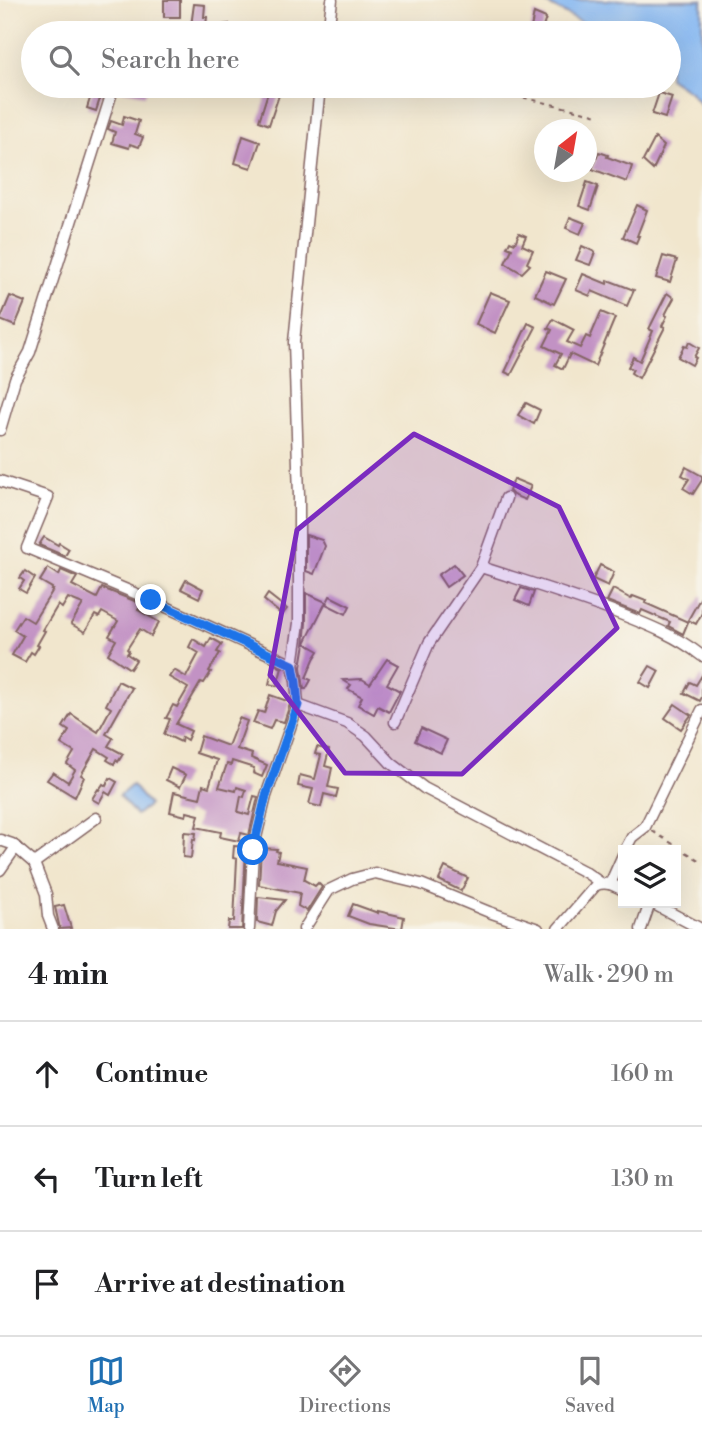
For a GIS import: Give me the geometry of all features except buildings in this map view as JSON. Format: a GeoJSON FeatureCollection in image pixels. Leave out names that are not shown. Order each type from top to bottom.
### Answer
{"type":"FeatureCollection","features":[{"type":"Feature","properties":{"kind":"street"},"geometry":{"type":"LineString","coordinates":[[330,21],[332,0]]}},
{"type":"Feature","properties":{"kind":"street"},"geometry":{"type":"LineString","coordinates":[[0,430],[15,379],[30,352],[110,98]]}},
{"type":"Feature","properties":{"kind":"street"},"geometry":{"type":"LineString","coordinates":[[249,929],[253,850],[266,796],[298,705],[293,665],[299,624],[299,496],[294,342],[319,98]]}},
{"type":"Feature","properties":{"kind":"street"},"geometry":{"type":"LineString","coordinates":[[0,481],[47,498],[27,548],[151,600],[293,665]]}},
{"type":"Feature","properties":{"kind":"street"},"geometry":{"type":"LineString","coordinates":[[395,722],[429,643],[481,567],[506,498]]}},
{"type":"Feature","properties":{"kind":"street"},"geometry":{"type":"LineString","coordinates":[[481,567],[655,627],[702,656]]}},
{"type":"Feature","properties":{"kind":"street"},"geometry":{"type":"LineString","coordinates":[[298,705],[347,723],[366,736],[391,763],[424,788],[618,888]]}},
{"type":"Feature","properties":{"kind":"street"},"geometry":{"type":"LineString","coordinates":[[628,845],[632,837],[645,827],[702,710]]}},
{"type":"Feature","properties":{"kind":"street"},"geometry":{"type":"LineString","coordinates":[[34,863],[96,818]]}},
{"type":"Feature","properties":{"kind":"street"},"geometry":{"type":"LineString","coordinates":[[0,839],[16,847],[34,863],[46,894],[48,916],[53,929]]}},
{"type":"Feature","properties":{"kind":"street"},"geometry":{"type":"LineString","coordinates":[[0,870],[16,847]]}},
{"type":"Feature","properties":{"kind":"street"},"geometry":{"type":"LineString","coordinates":[[558,929],[596,885],[605,883],[618,862]]}},
{"type":"Feature","properties":{"kind":"street"},"geometry":{"type":"LineString","coordinates":[[304,929],[329,890],[352,879],[376,873],[421,884],[538,929]]}},
{"type":"Feature","properties":{"kind":"street"},"geometry":{"type":"LineString","coordinates":[[641,929],[649,908]]}},
{"type":"Feature","properties":{"kind":"street"},"geometry":{"type":"LineString","coordinates":[[661,908],[701,929]]}},
{"type":"Feature","properties":{"kind":"path"},"geometry":{"type":"LineString","coordinates":[[525,98],[598,115]]}},
{"type":"Feature","properties":{"kind":"path"},"geometry":{"type":"LineString","coordinates":[[645,827],[702,862]]}},
{"type":"Feature","properties":{"kind":"highlighted area"},"geometry":{"type":"Polygon","coordinates":[[[414,434],[559,507],[617,628],[462,774],[345,773],[270,675],[297,530],[414,434]]]}},
{"type":"Feature","properties":{"kind":"water"},"geometry":{"type":"Polygon","coordinates":[[[539,0],[702,0],[702,106],[681,86],[681,21],[579,21],[539,0]]]}},
{"type":"Feature","properties":{"kind":"water"},"geometry":{"type":"Polygon","coordinates":[[[132,785],[149,805],[136,815],[119,796],[132,785]]]}},
{"type":"Feature","properties":{"kind":"route"},"geometry":{"type":"LineString","coordinates":[[151,600],[293,665],[298,705],[266,796],[253,850]]}}]}
